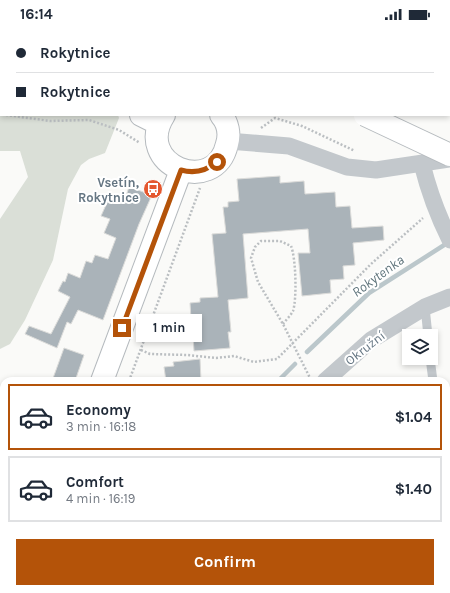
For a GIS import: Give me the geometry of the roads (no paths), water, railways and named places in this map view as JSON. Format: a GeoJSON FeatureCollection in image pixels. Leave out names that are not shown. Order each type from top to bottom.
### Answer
{"type":"FeatureCollection","features":[{"type":"Feature","properties":{"kind":"main road"},"geometry":{"type":"LineString","coordinates":[[154,118],[160,151],[164,159],[171,165],[181,170],[195,172],[203,171],[211,167],[223,156],[228,141],[226,124],[222,116]]}},
{"type":"Feature","properties":{"kind":"main road"},"geometry":{"type":"LineString","coordinates":[[367,116],[450,155]]}},
{"type":"Feature","properties":{"kind":"main road"},"geometry":{"type":"LineString","coordinates":[[103,377],[181,170]]}},
{"type":"Feature","properties":{"kind":"street"},"geometry":{"type":"LineString","coordinates":[[228,141],[289,146],[347,167],[376,170],[450,159]]}},
{"type":"Feature","properties":{"kind":"street"},"geometry":{"type":"LineString","coordinates":[[422,164],[427,188],[450,240]]}},
{"type":"Feature","properties":{"kind":"street","name":"Okružní"},"geometry":{"type":"LineString","coordinates":[[321,377],[371,340],[425,307],[450,297]]}},
{"type":"Feature","properties":{"kind":"lane"},"geometry":{"type":"LineString","coordinates":[[425,307],[427,329]]}},
{"type":"Feature","properties":{"kind":"lane"},"geometry":{"type":"LineString","coordinates":[[431,365],[432,377]]}},
{"type":"Feature","properties":{"kind":"waterway","name":"Rokytenka"},"geometry":{"type":"LineString","coordinates":[[307,352],[369,293],[449,242]]}},
{"type":"Feature","properties":{"kind":"waterway","name":"Rokytenka"},"geometry":{"type":"LineString","coordinates":[[282,377],[295,364]]}},
{"type":"Feature","properties":{"kind":"place","name":"Vsetín, Rokytnice"},"geometry":{"type":"Point","coordinates":[153,189]}}]}
